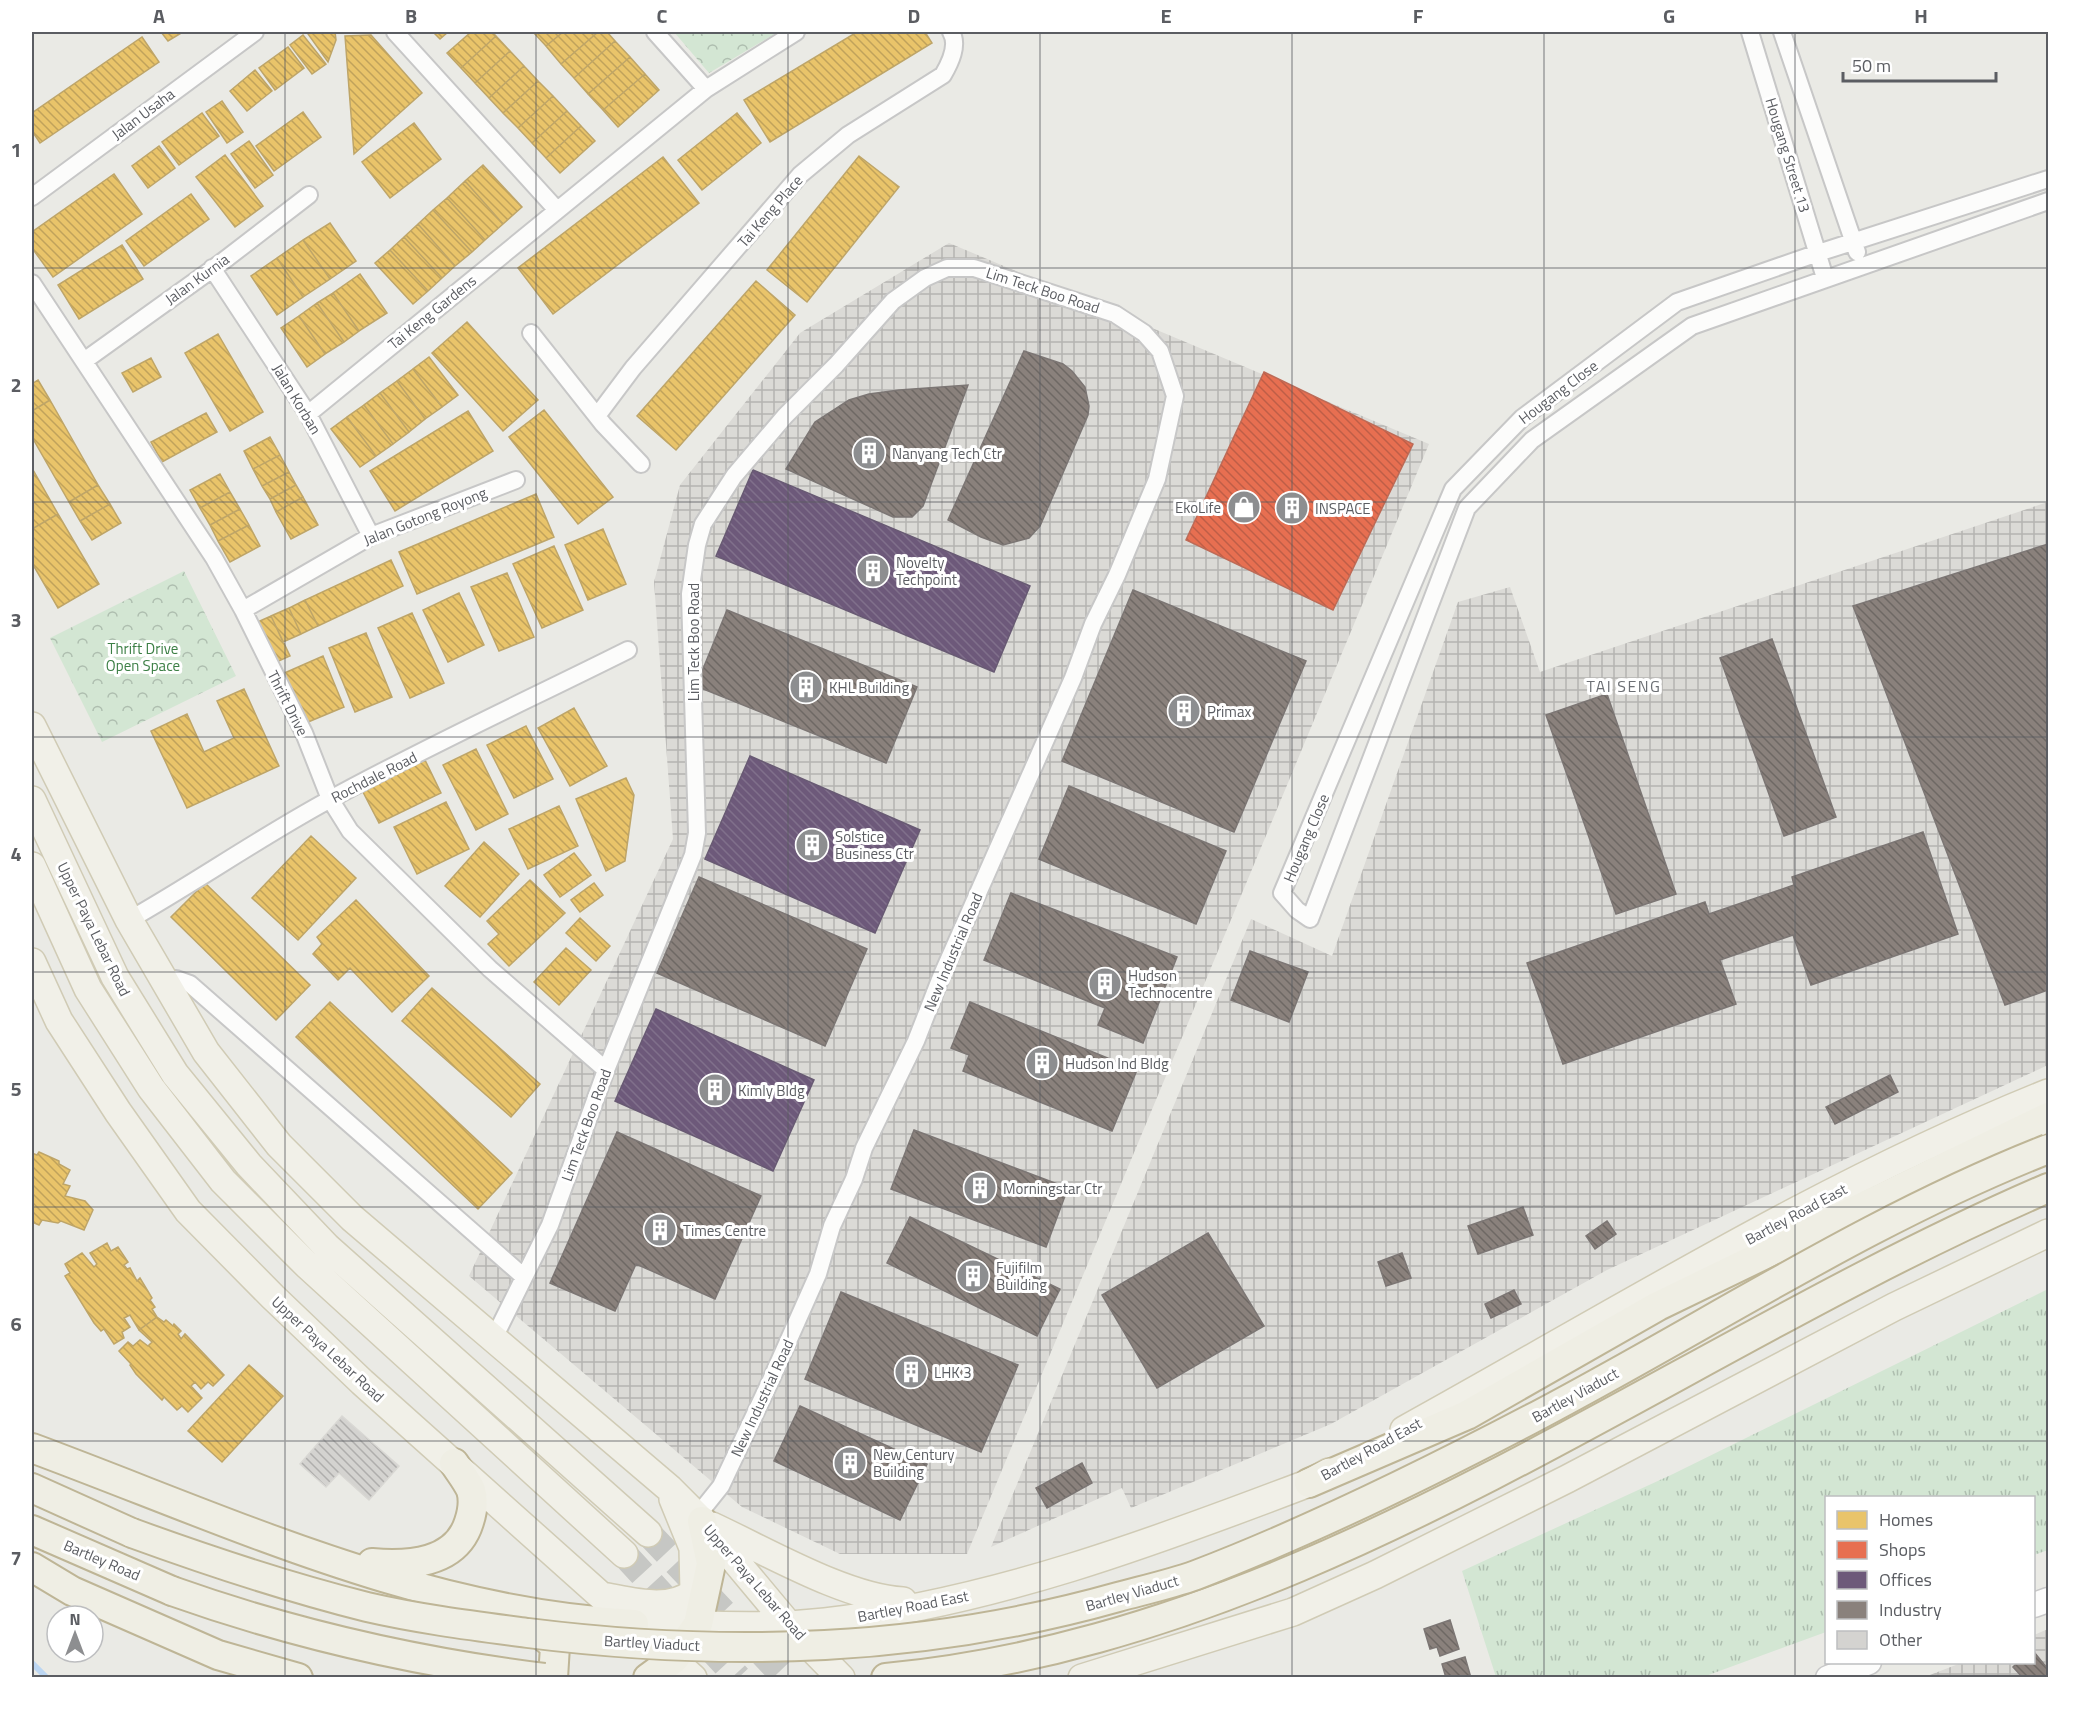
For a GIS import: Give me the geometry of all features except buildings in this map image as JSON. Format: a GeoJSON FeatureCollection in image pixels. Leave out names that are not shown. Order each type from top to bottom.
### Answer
{"type":"FeatureCollection","features":[{"type":"Feature","properties":{"kind":"highway"},"geometry":{"type":"LineString","coordinates":[[1309,1483],[1467,1415],[1658,1306],[2049,1117]]}},
{"type":"Feature","properties":{"kind":"highway","name":"Bartley Viaduct"},"geometry":{"type":"LineString","coordinates":[[32,1488],[132,1533],[251,1575],[371,1608],[481,1627],[590,1640],[751,1647],[859,1645],[1030,1620],[1193,1576],[1364,1502],[1531,1419],[1904,1214],[2002,1167],[2049,1149]]}},
{"type":"Feature","properties":{"kind":"highway","name":"Bartley Viaduct"},"geometry":{"type":"LineString","coordinates":[[886,1677],[967,1665],[1100,1636],[1167,1617],[1305,1567],[1438,1504],[1897,1260],[2049,1188]]}},
{"type":"Feature","properties":{"kind":"highway"},"geometry":{"type":"LineString","coordinates":[[32,1448],[253,1534],[355,1570],[465,1601],[512,1610],[634,1624]]}},
{"type":"Feature","properties":{"kind":"highway"},"geometry":{"type":"LineString","coordinates":[[331,1560],[403,1566],[430,1560],[450,1550],[466,1531],[472,1512],[472,1492],[454,1462]]}},
{"type":"Feature","properties":{"kind":"highway"},"geometry":{"type":"LineString","coordinates":[[648,1677],[683,1668],[698,1623],[711,1564],[700,1519]]}},
{"type":"Feature","properties":{"kind":"highway","name":"Bartley Road"},"geometry":{"type":"LineString","coordinates":[[32,1530],[172,1591],[238,1614],[402,1656],[544,1677]]}},
{"type":"Feature","properties":{"kind":"highway"},"geometry":{"type":"LineString","coordinates":[[32,1568],[72,1590],[218,1655],[298,1677]]}},
{"type":"Feature","properties":{"kind":"highway"},"geometry":{"type":"LineString","coordinates":[[512,1610],[555,1646],[553,1677]]}},
{"type":"Feature","properties":{"kind":"main road","name":"Upper Paya Lebar Road"},"geometry":{"type":"LineString","coordinates":[[32,726],[129,920],[206,1052],[279,1144],[352,1218],[670,1490],[700,1519],[788,1623],[842,1677]]}},
{"type":"Feature","properties":{"kind":"main road","name":"Upper Paya Lebar Road"},"geometry":{"type":"LineString","coordinates":[[32,800],[115,977],[175,1074],[249,1165],[327,1247],[648,1533]]}},
{"type":"Feature","properties":{"kind":"main road","name":"Upper Paya Lebar Road"},"geometry":{"type":"LineString","coordinates":[[32,866],[88,988],[151,1088],[223,1180],[306,1265],[624,1554]]}},
{"type":"Feature","properties":{"kind":"main road","name":"Upper Paya Lebar Road"},"geometry":{"type":"LineString","coordinates":[[32,962],[59,1021],[118,1112],[188,1210],[273,1298],[362,1382],[683,1668]]}},
{"type":"Feature","properties":{"kind":"main road","name":"Bartley Road East"},"geometry":{"type":"LineString","coordinates":[[634,1624],[824,1622],[940,1603],[1065,1570],[1175,1534],[1309,1483],[1604,1316],[1834,1193],[2009,1108],[2049,1093]]}},
{"type":"Feature","properties":{"kind":"main road"},"geometry":{"type":"LineString","coordinates":[[1082,1677],[1131,1664],[1293,1612],[1375,1575],[1567,1479],[1894,1307],[2049,1233]]}},
{"type":"Feature","properties":{"kind":"main road"},"geometry":{"type":"LineString","coordinates":[[602,1596],[653,1605],[687,1598],[694,1592],[693,1548],[670,1490]]}},
{"type":"Feature","properties":{"kind":"main road"},"geometry":{"type":"LineString","coordinates":[[700,1519],[834,1583],[878,1600],[940,1603]]}},
{"type":"Feature","properties":{"kind":"main road"},"geometry":{"type":"LineString","coordinates":[[1103,1677],[1131,1664]]}},
{"type":"Feature","properties":{"kind":"main road"},"geometry":{"type":"LineString","coordinates":[[1828,1677],[1864,1664]]}},
{"type":"Feature","properties":{"kind":"street","name":"Jalan Usaha"},"geometry":{"type":"LineString","coordinates":[[32,197],[255,32]]}},
{"type":"Feature","properties":{"kind":"street"},"geometry":{"type":"LineString","coordinates":[[395,32],[557,210]]}},
{"type":"Feature","properties":{"kind":"street"},"geometry":{"type":"LineString","coordinates":[[655,32],[706,88]]}},
{"type":"Feature","properties":{"kind":"street","name":"Tai Keng Gardens"},"geometry":{"type":"LineString","coordinates":[[308,414],[706,88],[796,32]]}},
{"type":"Feature","properties":{"kind":"street","name":"Tai Keng Place"},"geometry":{"type":"LineString","coordinates":[[597,416],[633,368],[800,175],[848,135],[943,75],[952,61],[954,37],[951,32]]}},
{"type":"Feature","properties":{"kind":"street","name":"Hougang Street 13"},"geometry":{"type":"LineString","coordinates":[[1750,32],[1825,278]]}},
{"type":"Feature","properties":{"kind":"street","name":"Hougang Street 13"},"geometry":{"type":"LineString","coordinates":[[1782,32],[1861,265]]}},
{"type":"Feature","properties":{"kind":"street","name":"Hougang Close"},"geometry":{"type":"LineString","coordinates":[[2049,180],[1818,253],[1677,302],[1522,418],[1453,489],[1282,893],[1298,910],[1310,918],[1467,508],[1532,440],[1692,326],[2049,201]]}},
{"type":"Feature","properties":{"kind":"street","name":"Jalan Kurnia"},"geometry":{"type":"LineString","coordinates":[[84,361],[309,195]]}},
{"type":"Feature","properties":{"kind":"street","name":"Jalan Korban"},"geometry":{"type":"LineString","coordinates":[[212,268],[308,414],[371,536]]}},
{"type":"Feature","properties":{"kind":"street","name":"Lim Teck Boo Road"},"geometry":{"type":"LineString","coordinates":[[494,1338],[550,1225],[606,1070],[693,855],[697,833],[691,588],[704,524],[734,476],[785,416],[836,365],[893,301],[925,278],[947,268],[974,268],[1115,314],[1144,333],[1160,351],[1170,375]]}},
{"type":"Feature","properties":{"kind":"street","name":"Thrift Drive"},"geometry":{"type":"LineString","coordinates":[[32,283],[214,558],[243,610],[314,753],[330,799],[356,839],[490,969],[606,1070]]}},
{"type":"Feature","properties":{"kind":"street"},"geometry":{"type":"LineString","coordinates":[[531,333],[597,416],[641,464]]}},
{"type":"Feature","properties":{"kind":"street","name":"New Industrial Road"},"geometry":{"type":"LineString","coordinates":[[700,1519],[721,1486],[818,1274],[832,1226],[854,1179],[864,1148],[916,1041],[941,977],[1073,678],[1093,624],[1118,575],[1157,479],[1175,396],[1170,375]]}},
{"type":"Feature","properties":{"kind":"street","name":"Jalan Gotong Royong"},"geometry":{"type":"LineString","coordinates":[[243,610],[371,536],[516,480]]}},
{"type":"Feature","properties":{"kind":"street","name":"Rochdale Road"},"geometry":{"type":"LineString","coordinates":[[129,920],[180,892],[260,838],[330,799],[628,650]]}},
{"type":"Feature","properties":{"kind":"street"},"geometry":{"type":"LineString","coordinates":[[164,980],[176,979],[190,984],[524,1276]]}},
{"type":"Feature","properties":{"kind":"shaded area"},"geometry":{"type":"Polygon","coordinates":[[[949,243],[1429,444],[967,1554],[840,1554],[742,1507],[469,1276],[673,839],[654,582],[680,485],[800,333],[949,243]]]}},
{"type":"Feature","properties":{"kind":"shaded area"},"geometry":{"type":"Polygon","coordinates":[[[2048,502],[2048,1065],[1607,1270],[1331,1424],[1131,1508],[1122,1488],[991,1547],[1251,919],[1332,956],[1458,602],[1510,587],[1540,672],[2048,502]]]}},
{"type":"Feature","properties":{"kind":"shaded area"},"geometry":{"type":"Polygon","coordinates":[[[2048,1629],[2048,1677],[1922,1678],[1958,1664],[2035,1664],[2035,1635],[2048,1629]]]}},
{"type":"Feature","properties":{"kind":"green space"},"geometry":{"type":"Polygon","coordinates":[[[674,32],[778,32],[709,73],[674,32]]]}},
{"type":"Feature","properties":{"kind":"green space","name":"Thrift Drive Open Space"},"geometry":{"type":"Polygon","coordinates":[[[184,571],[236,676],[102,742],[50,638],[184,571]]]}},
{"type":"Feature","properties":{"kind":"green space"},"geometry":{"type":"Polygon","coordinates":[[[2048,1289],[2048,1550],[2035,1555],[2035,1496],[1825,1496],[1825,1632],[1703,1677],[1496,1677],[1462,1571],[1673,1474],[2048,1289]]]}},
{"type":"Feature","properties":{"kind":"waterway"},"geometry":{"type":"LineString","coordinates":[[32,1663],[47,1678]]}},
{"type":"Feature","properties":{"kind":"tunnel"},"geometry":{"type":"LineString","coordinates":[[648,1533],[786,1678]]}},
{"type":"Feature","properties":{"kind":"tunnel"},"geometry":{"type":"LineString","coordinates":[[624,1554],[738,1678]]}},
{"type":"Feature","properties":{"kind":"place","name":"Nanyang Tech Ctr"},"geometry":{"type":"Point","coordinates":[869,453]}},
{"type":"Feature","properties":{"kind":"place","name":"EkoLife"},"geometry":{"type":"Point","coordinates":[1244,507]}},
{"type":"Feature","properties":{"kind":"place","name":"INSPACE"},"geometry":{"type":"Point","coordinates":[1292,508]}},
{"type":"Feature","properties":{"kind":"place","name":"Novelty Techpoint"},"geometry":{"type":"Point","coordinates":[873,571]}},
{"type":"Feature","properties":{"kind":"place","name":"KHL Building"},"geometry":{"type":"Point","coordinates":[806,687]}},
{"type":"Feature","properties":{"kind":"place","name":"Primax"},"geometry":{"type":"Point","coordinates":[1184,711]}},
{"type":"Feature","properties":{"kind":"place","name":"Solstice Business Ctr"},"geometry":{"type":"Point","coordinates":[812,845]}},
{"type":"Feature","properties":{"kind":"place","name":"Hudson Technocentre"},"geometry":{"type":"Point","coordinates":[1105,984]}},
{"type":"Feature","properties":{"kind":"place","name":"Hudson Ind Bldg"},"geometry":{"type":"Point","coordinates":[1042,1063]}},
{"type":"Feature","properties":{"kind":"place","name":"Kimly Bldg"},"geometry":{"type":"Point","coordinates":[715,1090]}},
{"type":"Feature","properties":{"kind":"place","name":"Morningstar Ctr"},"geometry":{"type":"Point","coordinates":[980,1188]}},
{"type":"Feature","properties":{"kind":"place","name":"Times Centre"},"geometry":{"type":"Point","coordinates":[660,1230]}},
{"type":"Feature","properties":{"kind":"place","name":"Fujifilm Building"},"geometry":{"type":"Point","coordinates":[973,1276]}},
{"type":"Feature","properties":{"kind":"place","name":"LHK 3"},"geometry":{"type":"Point","coordinates":[911,1372]}},
{"type":"Feature","properties":{"kind":"place","name":"New Century Building"},"geometry":{"type":"Point","coordinates":[850,1463]}},
{"type":"Feature","properties":{"kind":"district","name":"TAI SENG"},"geometry":{"type":"Point","coordinates":[1624,686]}}]}
